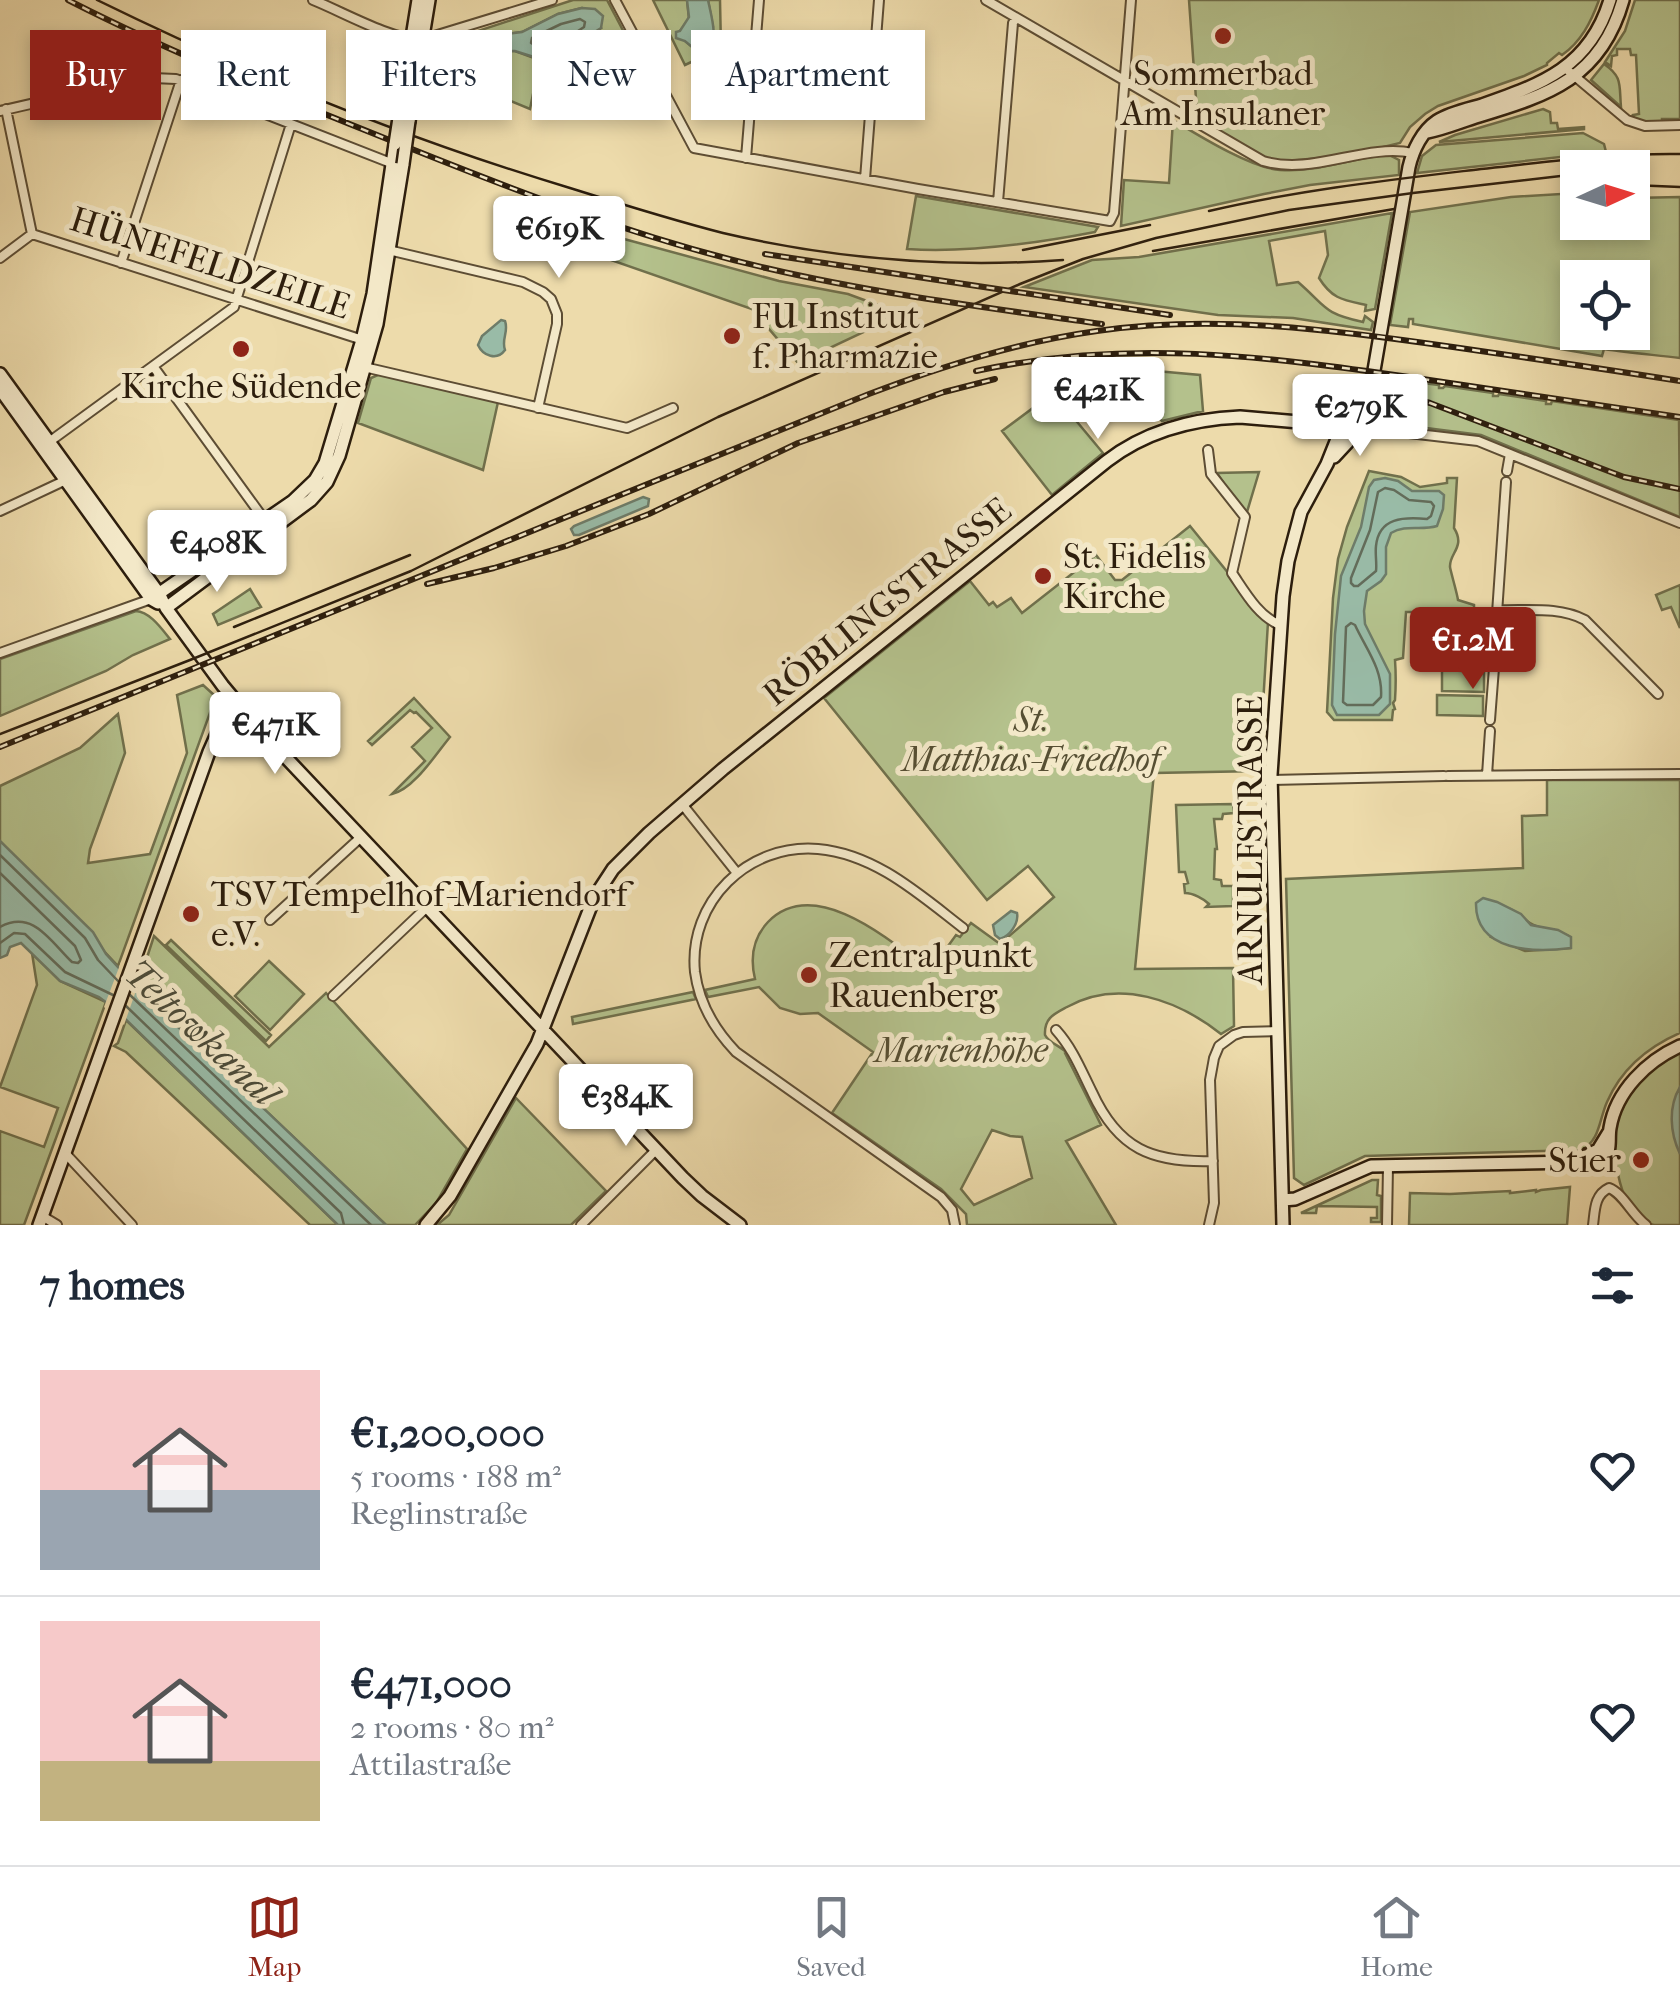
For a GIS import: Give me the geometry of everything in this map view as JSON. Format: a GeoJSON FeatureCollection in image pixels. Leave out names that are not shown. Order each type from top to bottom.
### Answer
{"type":"FeatureCollection","features":[{"type":"Feature","properties":{"kind":"main road"},"geometry":{"type":"LineString","coordinates":[[416,30],[418,0]]}},
{"type":"Feature","properties":{"kind":"main road"},"geometry":{"type":"LineString","coordinates":[[419,30],[429,0]]}},
{"type":"Feature","properties":{"kind":"main road"},"geometry":{"type":"LineString","coordinates":[[1570,72],[1593,38],[1610,0]]}},
{"type":"Feature","properties":{"kind":"main road"},"geometry":{"type":"LineString","coordinates":[[1413,154],[1441,119],[1570,72],[1594,57],[1606,40],[1622,0]]}},
{"type":"Feature","properties":{"kind":"main road"},"geometry":{"type":"LineString","coordinates":[[156,597],[311,500],[331,474],[339,456],[367,341],[404,120]]}},
{"type":"Feature","properties":{"kind":"main road","name":"ARNULFSTRASSE"},"geometry":{"type":"LineString","coordinates":[[1283,1225],[1272,780],[1284,582],[1309,494],[1327,464],[1347,443],[1369,390],[1413,154]]}},
{"type":"Feature","properties":{"kind":"main road"},"geometry":{"type":"LineString","coordinates":[[0,374],[69,477]]}},
{"type":"Feature","properties":{"kind":"main road"},"geometry":{"type":"LineString","coordinates":[[0,389],[236,702],[542,1032],[702,1196],[740,1225]]}},
{"type":"Feature","properties":{"kind":"main road","name":"RÖBLINGSTRASSE"},"geometry":{"type":"LineString","coordinates":[[426,1225],[450,1196],[542,1032],[599,888],[625,856],[682,804],[1132,443],[1168,428],[1222,417],[1351,427]]}},
{"type":"Feature","properties":{"kind":"main road"},"geometry":{"type":"LineString","coordinates":[[166,608],[268,525]]}},
{"type":"Feature","properties":{"kind":"main road"},"geometry":{"type":"LineString","coordinates":[[40,1221],[224,707],[236,702]]}},
{"type":"Feature","properties":{"kind":"main road"},"geometry":{"type":"LineString","coordinates":[[1283,1200],[1296,1199],[1371,1166],[1573,1162],[1598,1150],[1609,1132],[1618,1103],[1637,1076],[1680,1046]]}},
{"type":"Feature","properties":{"kind":"street"},"geometry":{"type":"LineString","coordinates":[[313,0],[390,30]]}},
{"type":"Feature","properties":{"kind":"street"},"geometry":{"type":"LineString","coordinates":[[450,30],[550,0]]}},
{"type":"Feature","properties":{"kind":"street"},"geometry":{"type":"LineString","coordinates":[[616,0],[692,145],[698,149],[1110,221],[1114,213],[1131,0]]}},
{"type":"Feature","properties":{"kind":"street"},"geometry":{"type":"LineString","coordinates":[[746,158],[759,0]]}},
{"type":"Feature","properties":{"kind":"street"},"geometry":{"type":"LineString","coordinates":[[865,179],[879,0]]}},
{"type":"Feature","properties":{"kind":"street"},"geometry":{"type":"LineString","coordinates":[[986,0],[1269,163],[1311,164],[1390,150],[1413,154]]}},
{"type":"Feature","properties":{"kind":"street"},"geometry":{"type":"LineString","coordinates":[[998,202],[1016,18]]}},
{"type":"Feature","properties":{"kind":"street"},"geometry":{"type":"LineString","coordinates":[[1570,72],[1627,120],[1645,126],[1680,124]]}},
{"type":"Feature","properties":{"kind":"street"},"geometry":{"type":"LineString","coordinates":[[0,258],[32,234],[3,110],[140,79],[168,78],[398,164]]}},
{"type":"Feature","properties":{"kind":"street"},"geometry":{"type":"LineString","coordinates":[[121,263],[180,80]]}},
{"type":"Feature","properties":{"kind":"street"},"geometry":{"type":"LineString","coordinates":[[49,442],[234,306],[292,124]]}},
{"type":"Feature","properties":{"kind":"street","name":"HÜNEFELDZEILE"},"geometry":{"type":"LineString","coordinates":[[32,234],[367,341]]}},
{"type":"Feature","properties":{"kind":"street"},"geometry":{"type":"LineString","coordinates":[[385,249],[511,278],[552,299],[557,324],[538,408]]}},
{"type":"Feature","properties":{"kind":"street"},"geometry":{"type":"LineString","coordinates":[[153,366],[268,525]]}},
{"type":"Feature","properties":{"kind":"street"},"geometry":{"type":"LineString","coordinates":[[360,366],[627,428],[673,408]]}},
{"type":"Feature","properties":{"kind":"street","name":"RÖBLINGSTRASSE"},"geometry":{"type":"LineString","coordinates":[[1351,427],[1478,441],[1680,523]]}},
{"type":"Feature","properties":{"kind":"street"},"geometry":{"type":"LineString","coordinates":[[1208,450],[1211,474],[1245,517],[1232,573],[1268,620],[1280,624]]}},
{"type":"Feature","properties":{"kind":"street"},"geometry":{"type":"LineString","coordinates":[[1507,471],[1510,454]]}},
{"type":"Feature","properties":{"kind":"street"},"geometry":{"type":"LineString","coordinates":[[0,511],[69,477]]}},
{"type":"Feature","properties":{"kind":"street"},"geometry":{"type":"LineString","coordinates":[[1494,657],[1506,482]]}},
{"type":"Feature","properties":{"kind":"street"},"geometry":{"type":"LineString","coordinates":[[0,653],[156,597]]}},
{"type":"Feature","properties":{"kind":"street"},"geometry":{"type":"LineString","coordinates":[[1497,610],[1574,614],[1585,620],[1658,694]]}},
{"type":"Feature","properties":{"kind":"street"},"geometry":{"type":"LineString","coordinates":[[1490,720],[1494,668]]}},
{"type":"Feature","properties":{"kind":"street"},"geometry":{"type":"LineString","coordinates":[[1487,775],[1490,731]]}},
{"type":"Feature","properties":{"kind":"street"},"geometry":{"type":"LineString","coordinates":[[1272,780],[1680,774]]}},
{"type":"Feature","properties":{"kind":"street"},"geometry":{"type":"LineString","coordinates":[[682,804],[737,872]]}},
{"type":"Feature","properties":{"kind":"street"},"geometry":{"type":"LineString","coordinates":[[270,920],[360,838]]}},
{"type":"Feature","properties":{"kind":"street"},"geometry":{"type":"LineString","coordinates":[[956,1225],[952,1210],[942,1197],[748,1062],[727,1042],[713,1023],[696,976],[697,936],[713,898],[737,872],[763,857],[790,850],[817,849],[843,854],[886,872],[963,928]]}},
{"type":"Feature","properties":{"kind":"street"},"geometry":{"type":"LineString","coordinates":[[332,996],[426,908]]}},
{"type":"Feature","properties":{"kind":"street"},"geometry":{"type":"LineString","coordinates":[[1056,1030],[1072,1050],[1106,1118],[1124,1140],[1161,1158],[1213,1162]]}},
{"type":"Feature","properties":{"kind":"street"},"geometry":{"type":"LineString","coordinates":[[1209,1225],[1214,1203],[1211,1072],[1216,1052],[1234,1034],[1278,1031]]}},
{"type":"Feature","properties":{"kind":"street"},"geometry":{"type":"LineString","coordinates":[[581,1225],[656,1150]]}},
{"type":"Feature","properties":{"kind":"street"},"geometry":{"type":"LineString","coordinates":[[65,1153],[132,1225]]}},
{"type":"Feature","properties":{"kind":"street"},"geometry":{"type":"LineString","coordinates":[[1387,1225],[1388,1166]]}},
{"type":"Feature","properties":{"kind":"street"},"geometry":{"type":"LineString","coordinates":[[1593,1225],[1598,1196],[1608,1188],[1617,1192],[1646,1225]]}},
{"type":"Feature","properties":{"kind":"street"},"geometry":{"type":"LineString","coordinates":[[40,1221],[58,1225]]}},
{"type":"Feature","properties":{"kind":"green space"},"geometry":{"type":"Polygon","coordinates":[[[573,0],[607,0],[623,30],[598,30],[601,28],[582,8],[558,14],[522,32],[481,30],[573,0]]]}},
{"type":"Feature","properties":{"kind":"green space"},"geometry":{"type":"Polygon","coordinates":[[[653,0],[687,0],[689,19],[680,31],[691,46],[691,62],[685,65],[653,0]]]}},
{"type":"Feature","properties":{"kind":"green space"},"geometry":{"type":"Polygon","coordinates":[[[708,0],[720,0],[721,30],[711,30],[708,0]]]}},
{"type":"Feature","properties":{"kind":"green space"},"geometry":{"type":"Polygon","coordinates":[[[1189,0],[1599,0],[1585,31],[1562,55],[1559,53],[1547,65],[1524,76],[1438,106],[1410,127],[1400,143],[1350,155],[1277,162],[1256,155],[1195,117],[1189,0]]]}},
{"type":"Feature","properties":{"kind":"green space"},"geometry":{"type":"Polygon","coordinates":[[[1635,0],[1680,0],[1680,119],[1662,119],[1662,123],[1634,119],[1633,115],[1639,114],[1636,55],[1631,55],[1630,49],[1617,49],[1611,66],[1605,62],[1625,31],[1635,0]]]}},
{"type":"Feature","properties":{"kind":"green space"},"geometry":{"type":"Polygon","coordinates":[[[512,51],[532,57],[530,109],[512,102],[512,51]]]}},
{"type":"Feature","properties":{"kind":"green space"},"geometry":{"type":"Polygon","coordinates":[[[1604,64],[1617,78],[1621,107],[1591,80],[1604,64]]]}},
{"type":"Feature","properties":{"kind":"green space"},"geometry":{"type":"Polygon","coordinates":[[[1543,109],[1550,112],[1551,123],[1557,123],[1558,129],[1584,129],[1439,142],[1455,135],[1543,109]]]}},
{"type":"Feature","properties":{"kind":"green space"},"geometry":{"type":"Polygon","coordinates":[[[1173,120],[1225,150],[1268,168],[1308,169],[1389,155],[1399,160],[1399,175],[1310,185],[1121,226],[1124,180],[1169,183],[1173,120]]]}},
{"type":"Feature","properties":{"kind":"green space"},"geometry":{"type":"Polygon","coordinates":[[[1583,133],[1604,144],[1606,150],[1560,150],[1560,157],[1417,173],[1422,156],[1436,145],[1583,133]]]}},
{"type":"Feature","properties":{"kind":"green space"},"geometry":{"type":"Polygon","coordinates":[[[1560,194],[1560,240],[1650,240],[1650,198],[1680,197],[1680,358],[1612,350],[1650,350],[1650,260],[1560,260],[1560,349],[1413,324],[1413,319],[1409,319],[1408,327],[1390,325],[1410,212],[1560,194]]]}},
{"type":"Feature","properties":{"kind":"green space"},"geometry":{"type":"Polygon","coordinates":[[[916,196],[1098,227],[1095,232],[1001,247],[907,249],[916,196]]]}},
{"type":"Feature","properties":{"kind":"green space"},"geometry":{"type":"Polygon","coordinates":[[[1392,213],[1375,309],[1365,311],[1366,305],[1339,298],[1319,278],[1328,255],[1325,231],[1269,241],[1277,285],[1298,282],[1332,312],[1363,322],[1365,316],[1373,322],[1371,330],[1293,318],[1218,315],[1024,287],[1092,260],[1139,257],[1392,213]]]}},
{"type":"Feature","properties":{"kind":"green space"},"geometry":{"type":"Polygon","coordinates":[[[613,236],[779,281],[848,294],[902,314],[798,363],[752,309],[608,259],[613,236]]]}},
{"type":"Feature","properties":{"kind":"green space"},"geometry":{"type":"Polygon","coordinates":[[[1567,350],[1604,350],[1602,356],[1567,350]]]}},
{"type":"Feature","properties":{"kind":"green space"},"geometry":{"type":"Polygon","coordinates":[[[1156,371],[1200,375],[1203,411],[1162,421],[1124,374],[1156,371]]]}},
{"type":"Feature","properties":{"kind":"green space"},"geometry":{"type":"Polygon","coordinates":[[[380,374],[498,402],[483,470],[358,423],[371,378],[380,374]]]}},
{"type":"Feature","properties":{"kind":"green space"},"geometry":{"type":"Polygon","coordinates":[[[1380,378],[1679,420],[1680,517],[1481,435],[1387,423],[1377,408],[1380,378]]]}},
{"type":"Feature","properties":{"kind":"green space"},"geometry":{"type":"Polygon","coordinates":[[[1053,393],[1103,453],[1052,495],[1002,431],[1053,393]]]}},
{"type":"Feature","properties":{"kind":"green space"},"geometry":{"type":"Polygon","coordinates":[[[1369,471],[1401,477],[1420,487],[1457,478],[1454,528],[1458,545],[1450,567],[1458,600],[1474,605],[1474,612],[1406,612],[1403,658],[1395,660],[1392,720],[1334,720],[1327,712],[1338,559],[1369,471]]]}},
{"type":"Feature","properties":{"kind":"green space"},"geometry":{"type":"Polygon","coordinates":[[[1259,472],[1247,512],[1242,511],[1217,473],[1259,472]]]}},
{"type":"Feature","properties":{"kind":"green space"},"geometry":{"type":"Polygon","coordinates":[[[1190,526],[1268,622],[1259,771],[1154,773],[1135,969],[1233,968],[1234,1026],[1221,1034],[1186,1011],[1127,994],[1087,998],[1054,1014],[1046,1024],[1045,1035],[1066,1052],[1101,1125],[1066,1141],[1116,1225],[967,1225],[966,1214],[941,1189],[832,1113],[873,1052],[818,1013],[800,1014],[780,1008],[759,987],[708,997],[705,990],[755,979],[753,956],[759,935],[768,922],[787,909],[808,905],[852,918],[930,971],[956,935],[960,937],[971,923],[1000,944],[1054,897],[1028,866],[987,900],[824,698],[970,581],[989,605],[993,602],[997,607],[1011,598],[1022,613],[1096,555],[1115,580],[1122,580],[1190,526]],[[992,1130],[961,1189],[974,1205],[1032,1178],[1022,1137],[992,1130]]]}},
{"type":"Feature","properties":{"kind":"green space"},"geometry":{"type":"Polygon","coordinates":[[[1680,585],[1680,628],[1671,607],[1662,610],[1656,595],[1680,585]]]}},
{"type":"Feature","properties":{"kind":"green space"},"geometry":{"type":"Polygon","coordinates":[[[250,589],[261,607],[218,625],[213,614],[250,589]]]}},
{"type":"Feature","properties":{"kind":"green space"},"geometry":{"type":"Polygon","coordinates":[[[136,611],[151,617],[170,639],[0,716],[0,659],[136,611]]]}},
{"type":"Feature","properties":{"kind":"green space"},"geometry":{"type":"Polygon","coordinates":[[[1442,670],[1484,672],[1484,692],[1442,691],[1442,670]]]}},
{"type":"Feature","properties":{"kind":"green space"},"geometry":{"type":"Polygon","coordinates":[[[203,685],[215,699],[118,966],[0,841],[0,786],[80,748],[118,714],[125,753],[88,863],[150,854],[187,753],[177,695],[203,685]]]}},
{"type":"Feature","properties":{"kind":"green space"},"geometry":{"type":"Polygon","coordinates":[[[1437,695],[1483,696],[1483,716],[1437,715],[1437,695]]]}},
{"type":"Feature","properties":{"kind":"green space"},"geometry":{"type":"Polygon","coordinates":[[[414,698],[450,737],[416,779],[392,794],[425,761],[412,747],[432,728],[410,710],[372,745],[368,741],[414,698]]]}},
{"type":"Feature","properties":{"kind":"green space"},"geometry":{"type":"Polygon","coordinates":[[[1547,780],[1680,780],[1680,1033],[1657,1045],[1628,1070],[1607,1102],[1596,1135],[1582,1150],[1365,1156],[1304,1185],[1294,1178],[1286,879],[1523,868],[1522,816],[1547,815],[1547,780]],[[1510,909],[1491,937],[1525,951],[1570,948],[1570,937],[1534,925],[1510,909]]]}},
{"type":"Feature","properties":{"kind":"green space"},"geometry":{"type":"Polygon","coordinates":[[[1233,804],[1234,813],[1214,819],[1214,879],[1221,880],[1222,886],[1233,886],[1233,906],[1206,907],[1209,904],[1204,900],[1185,893],[1184,884],[1188,883],[1185,872],[1179,872],[1176,805],[1233,804]]]}},
{"type":"Feature","properties":{"kind":"green space"},"geometry":{"type":"Polygon","coordinates":[[[154,936],[269,1047],[326,993],[467,1149],[436,1203],[415,1225],[386,1225],[137,988],[154,936]]]}},
{"type":"Feature","properties":{"kind":"green space"},"geometry":{"type":"Polygon","coordinates":[[[171,940],[271,1035],[266,1041],[166,945],[171,940]]]}},
{"type":"Feature","properties":{"kind":"green space"},"geometry":{"type":"Polygon","coordinates":[[[32,953],[60,981],[106,1002],[24,1225],[0,1225],[0,1131],[44,1147],[58,1108],[0,1087],[37,985],[32,953]]]}},
{"type":"Feature","properties":{"kind":"green space"},"geometry":{"type":"Polygon","coordinates":[[[269,961],[304,994],[270,1030],[235,996],[269,961]]]}},
{"type":"Feature","properties":{"kind":"green space"},"geometry":{"type":"Polygon","coordinates":[[[693,992],[696,999],[573,1024],[572,1017],[693,992]]]}},
{"type":"Feature","properties":{"kind":"green space"},"geometry":{"type":"Polygon","coordinates":[[[126,1020],[338,1225],[310,1225],[126,1052],[114,1046],[126,1020]]]}},
{"type":"Feature","properties":{"kind":"green space"},"geometry":{"type":"Polygon","coordinates":[[[1680,1050],[1680,1225],[1654,1225],[1644,1222],[1630,1207],[1615,1156],[1610,1156],[1618,1119],[1630,1093],[1649,1072],[1680,1050]]]}},
{"type":"Feature","properties":{"kind":"green space"},"geometry":{"type":"Polygon","coordinates":[[[516,1098],[606,1191],[571,1225],[437,1225],[449,1215],[516,1098]]]}},
{"type":"Feature","properties":{"kind":"green space"},"geometry":{"type":"Polygon","coordinates":[[[1372,1180],[1378,1180],[1381,1222],[1371,1222],[1371,1218],[1377,1218],[1377,1207],[1317,1206],[1316,1213],[1301,1213],[1372,1180]]]}},
{"type":"Feature","properties":{"kind":"green space"},"geometry":{"type":"Polygon","coordinates":[[[1570,1187],[1567,1225],[1409,1225],[1410,1193],[1510,1193],[1570,1187]]]}},
{"type":"Feature","properties":{"kind":"water"},"geometry":{"type":"Polygon","coordinates":[[[687,0],[708,0],[714,30],[691,30],[691,46],[676,38],[676,32],[689,17],[687,0]]]}},
{"type":"Feature","properties":{"kind":"water"},"geometry":{"type":"Polygon","coordinates":[[[595,9],[603,16],[601,28],[532,30],[532,56],[512,51],[512,33],[558,14],[595,9]]]}},
{"type":"Feature","properties":{"kind":"water"},"geometry":{"type":"Polygon","coordinates":[[[501,320],[506,325],[505,350],[490,356],[478,345],[482,336],[501,320]]]}},
{"type":"Feature","properties":{"kind":"water"},"geometry":{"type":"Polygon","coordinates":[[[1385,478],[1412,491],[1439,491],[1444,495],[1443,509],[1437,526],[1391,533],[1386,547],[1386,574],[1367,591],[1365,624],[1390,674],[1390,704],[1379,715],[1337,715],[1332,705],[1341,576],[1361,527],[1369,487],[1374,480],[1385,478]]]}},
{"type":"Feature","properties":{"kind":"water"},"geometry":{"type":"Polygon","coordinates":[[[643,497],[649,499],[648,506],[579,535],[571,529],[574,526],[643,497]]]}},
{"type":"Feature","properties":{"kind":"water"},"geometry":{"type":"Polygon","coordinates":[[[0,841],[93,932],[106,954],[137,988],[386,1225],[338,1225],[115,1009],[99,997],[60,981],[21,943],[10,947],[7,955],[0,958],[0,841]]]}},
{"type":"Feature","properties":{"kind":"water"},"geometry":{"type":"Polygon","coordinates":[[[1483,898],[1521,914],[1531,925],[1571,937],[1571,948],[1525,949],[1496,940],[1478,919],[1476,903],[1483,898]]]}},
{"type":"Feature","properties":{"kind":"water"},"geometry":{"type":"Polygon","coordinates":[[[1011,911],[1017,913],[1015,925],[1000,939],[993,925],[1011,911]]]}},
{"type":"Feature","properties":{"kind":"water"},"geometry":{"type":"Polygon","coordinates":[[[1680,1087],[1680,1154],[1672,1120],[1680,1087]]]}},
{"type":"Feature","properties":{"kind":"pier"},"geometry":{"type":"Polygon","coordinates":[[[121,962],[139,982],[124,1025],[104,1007],[121,962]]]}},
{"type":"Feature","properties":{"kind":"tram line"},"geometry":{"type":"LineString","coordinates":[[97,0],[271,80],[389,127],[509,169],[704,228],[807,249],[892,259],[978,263],[1063,260]]}},
{"type":"Feature","properties":{"kind":"tram line"},"geometry":{"type":"LineString","coordinates":[[1209,211],[1310,191],[1447,173],[1605,156],[1680,154]]}},
{"type":"Feature","properties":{"kind":"tram line"},"geometry":{"type":"LineString","coordinates":[[0,734],[411,571],[718,417],[1083,259],[1156,238],[1289,210],[1560,176]]}},
{"type":"Feature","properties":{"kind":"tram line"},"geometry":{"type":"LineString","coordinates":[[1650,186],[1680,187]]}},
{"type":"Feature","properties":{"kind":"tram line"},"geometry":{"type":"LineString","coordinates":[[1153,251],[1394,209]]}},
{"type":"Feature","properties":{"kind":"tram line"},"geometry":{"type":"LineString","coordinates":[[1023,250],[1150,225]]}},
{"type":"Feature","properties":{"kind":"tram line"},"geometry":{"type":"LineString","coordinates":[[234,627],[410,555]]}},
{"type":"Feature","properties":{"kind":"railway"},"geometry":{"type":"LineString","coordinates":[[68,0],[186,56],[347,123],[527,194],[669,242],[850,285],[1102,324]]}},
{"type":"Feature","properties":{"kind":"railway"},"geometry":{"type":"LineString","coordinates":[[765,254],[1170,315]]}},
{"type":"Feature","properties":{"kind":"railway"},"geometry":{"type":"LineString","coordinates":[[0,747],[869,394],[1010,348],[1142,326],[1275,326],[1409,341],[1680,381]]}},
{"type":"Feature","properties":{"kind":"railway"},"geometry":{"type":"LineString","coordinates":[[976,371],[1087,355],[1250,357],[1680,417]]}},
{"type":"Feature","properties":{"kind":"railway"},"geometry":{"type":"LineString","coordinates":[[427,584],[566,546],[649,514],[798,443],[944,392],[995,379]]}},
{"type":"Feature","properties":{"kind":"railway"},"geometry":{"type":"LineString","coordinates":[[1352,381],[1430,403],[1624,477],[1680,489]]}},
{"type":"Feature","properties":{"kind":"place","name":"Sommerbad Am Insulaner"},"geometry":{"type":"Point","coordinates":[1223,36]}},
{"type":"Feature","properties":{"kind":"place","name":"FU Institut f. Pharmazie"},"geometry":{"type":"Point","coordinates":[732,336]}},
{"type":"Feature","properties":{"kind":"place","name":"Kirche Südende"},"geometry":{"type":"Point","coordinates":[241,349]}},
{"type":"Feature","properties":{"kind":"place","name":"St. Fidelis Kirche"},"geometry":{"type":"Point","coordinates":[1043,576]}},
{"type":"Feature","properties":{"kind":"place","name":"TSV Tempelhof-Mariendorf e.V."},"geometry":{"type":"Point","coordinates":[191,914]}},
{"type":"Feature","properties":{"kind":"place","name":"Zentralpunkt Rauenberg"},"geometry":{"type":"Point","coordinates":[809,975]}},
{"type":"Feature","properties":{"kind":"place","name":"Stier"},"geometry":{"type":"Point","coordinates":[1641,1160]}},
{"type":"Feature","properties":{"kind":"park label","name":"St. Matthias-Friedhof"},"geometry":{"type":"Point","coordinates":[1031,739]}},
{"type":"Feature","properties":{"kind":"park label","name":"Marienhöhe"},"geometry":{"type":"Point","coordinates":[961,1050]}},
{"type":"Feature","properties":{"kind":"water label","name":"Teltowkanal"},"geometry":{"type":"Point","coordinates":[201,1033]}}]}
